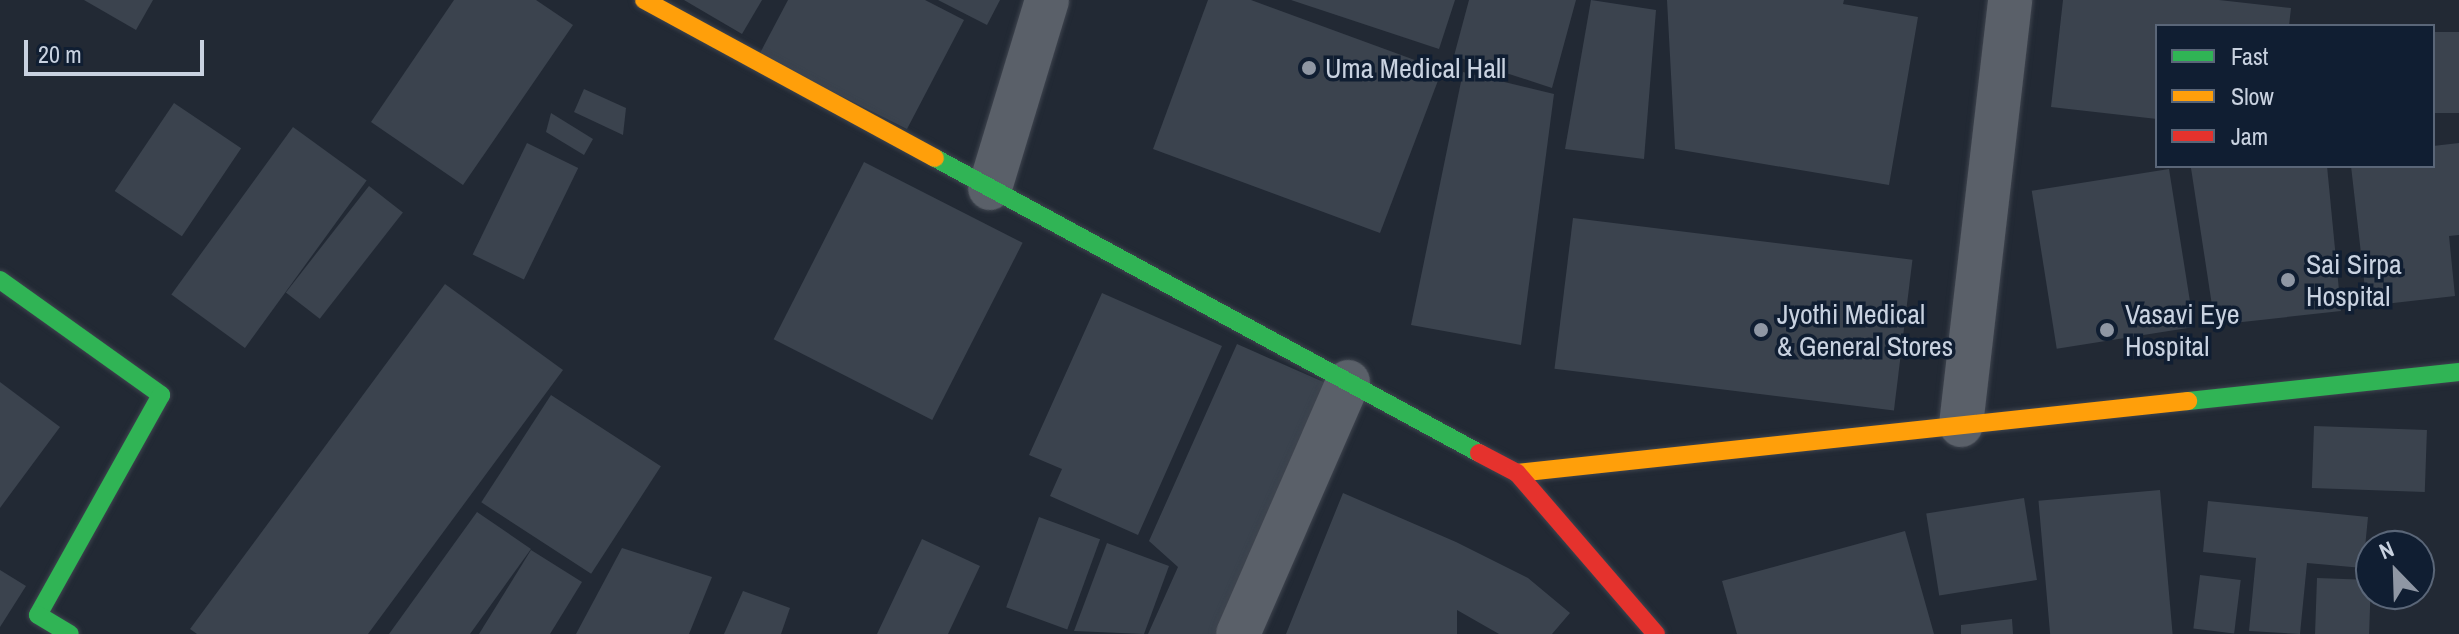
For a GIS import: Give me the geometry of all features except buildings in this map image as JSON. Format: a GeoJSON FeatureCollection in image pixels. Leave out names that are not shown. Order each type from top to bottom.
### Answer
{"type":"FeatureCollection","features":[{"type":"Feature","properties":{"kind":"street"},"geometry":{"type":"LineString","coordinates":[[644,0],[1517,473],[1656,634]]}},
{"type":"Feature","properties":{"kind":"street"},"geometry":{"type":"LineString","coordinates":[[990,188],[1047,0]]}},
{"type":"Feature","properties":{"kind":"street"},"geometry":{"type":"LineString","coordinates":[[1961,425],[2010,0]]}},
{"type":"Feature","properties":{"kind":"street"},"geometry":{"type":"LineString","coordinates":[[0,280],[161,395],[38,615],[70,634]]}},
{"type":"Feature","properties":{"kind":"street"},"geometry":{"type":"LineString","coordinates":[[1517,473],[2459,372]]}},
{"type":"Feature","properties":{"kind":"street"},"geometry":{"type":"LineString","coordinates":[[1238,634],[1348,382]]}},
{"type":"Feature","properties":{"kind":"traffic: fast"},"geometry":{"type":"LineString","coordinates":[[935,158],[1479,453]]}},
{"type":"Feature","properties":{"kind":"traffic: fast"},"geometry":{"type":"LineString","coordinates":[[0,280],[161,395],[38,615],[70,634]]}},
{"type":"Feature","properties":{"kind":"traffic: fast"},"geometry":{"type":"LineString","coordinates":[[2188,401],[2459,372]]}},
{"type":"Feature","properties":{"kind":"traffic: slow"},"geometry":{"type":"LineString","coordinates":[[644,0],[935,158]]}},
{"type":"Feature","properties":{"kind":"traffic: slow"},"geometry":{"type":"LineString","coordinates":[[1517,473],[2188,401]]}},
{"type":"Feature","properties":{"kind":"traffic: jam"},"geometry":{"type":"LineString","coordinates":[[1479,453],[1517,473],[1656,634]]}},
{"type":"Feature","properties":{"kind":"place","name":"Uma Medical Hall"},"geometry":{"type":"Point","coordinates":[1309,68]}},
{"type":"Feature","properties":{"kind":"place","name":"Sai Sirpa Hospital"},"geometry":{"type":"Point","coordinates":[2288,280]}},
{"type":"Feature","properties":{"kind":"place","name":"Jyothi Medical & General Stores"},"geometry":{"type":"Point","coordinates":[1761,330]}},
{"type":"Feature","properties":{"kind":"place","name":"Vasavi Eye Hospital"},"geometry":{"type":"Point","coordinates":[2107,330]}}]}
